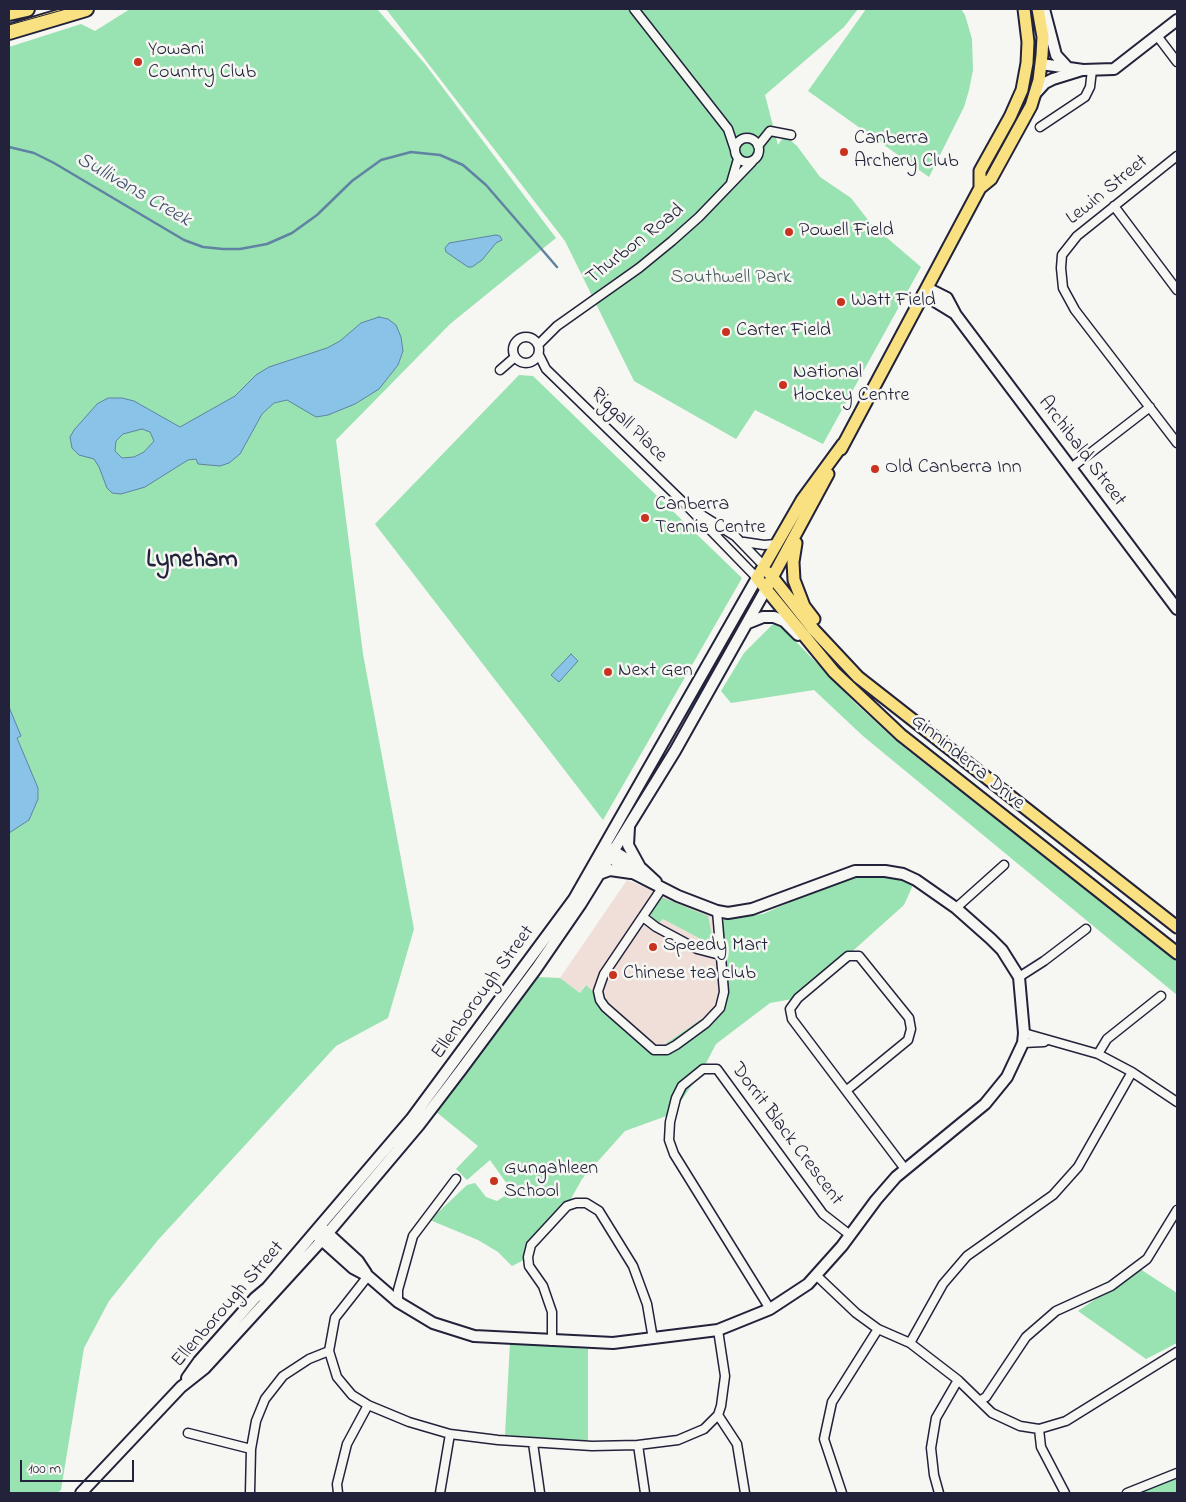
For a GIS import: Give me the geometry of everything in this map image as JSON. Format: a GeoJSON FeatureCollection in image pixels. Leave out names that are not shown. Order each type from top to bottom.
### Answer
{"type":"FeatureCollection","features":[{"type":"Feature","properties":{"kind":"highway"},"geometry":{"type":"LineString","coordinates":[[9,13],[27,9]]}},
{"type":"Feature","properties":{"kind":"highway"},"geometry":{"type":"LineString","coordinates":[[9,32],[86,9]]}},
{"type":"Feature","properties":{"kind":"main road"},"geometry":{"type":"LineString","coordinates":[[980,188],[980,171],[1022,90],[1027,63],[1028,42],[1024,9]]}},
{"type":"Feature","properties":{"kind":"main road"},"geometry":{"type":"LineString","coordinates":[[766,589],[980,188],[991,179],[1024,119],[1035,94],[1041,64],[1043,37],[1038,9]]}},
{"type":"Feature","properties":{"kind":"main road"},"geometry":{"type":"LineString","coordinates":[[1027,63],[1041,64]]}},
{"type":"Feature","properties":{"kind":"main road"},"geometry":{"type":"LineString","coordinates":[[757,578],[802,500],[843,444]]}},
{"type":"Feature","properties":{"kind":"main road"},"geometry":{"type":"LineString","coordinates":[[799,530],[793,571],[797,590],[804,606],[853,663],[896,708]]}},
{"type":"Feature","properties":{"kind":"main road","name":"Ginninderra Drive"},"geometry":{"type":"LineString","coordinates":[[764,566],[814,630],[842,662],[896,708],[1177,927]]}},
{"type":"Feature","properties":{"kind":"main road","name":"Ginninderra Drive"},"geometry":{"type":"LineString","coordinates":[[757,578],[813,650],[901,735],[1177,953]]}},
{"type":"Feature","properties":{"kind":"street"},"geometry":{"type":"LineString","coordinates":[[634,9],[728,129],[738,159],[743,162],[752,162]]}},
{"type":"Feature","properties":{"kind":"street"},"geometry":{"type":"LineString","coordinates":[[1044,9],[1056,55],[1067,67]]}},
{"type":"Feature","properties":{"kind":"street"},"geometry":{"type":"LineString","coordinates":[[1041,64],[1087,70],[1114,69],[1158,37],[1177,20]]}},
{"type":"Feature","properties":{"kind":"street"},"geometry":{"type":"LineString","coordinates":[[1158,37],[1177,62]]}},
{"type":"Feature","properties":{"kind":"street"},"geometry":{"type":"LineString","coordinates":[[1035,94],[1045,83],[1053,79],[1087,70]]}},
{"type":"Feature","properties":{"kind":"street"},"geometry":{"type":"LineString","coordinates":[[1040,127],[1085,98],[1090,87],[1087,70]]}},
{"type":"Feature","properties":{"kind":"street"},"geometry":{"type":"LineString","coordinates":[[728,129],[747,138],[758,146]]}},
{"type":"Feature","properties":{"kind":"street"},"geometry":{"type":"LineString","coordinates":[[735,150],[737,143],[768,132],[791,136]]}},
{"type":"Feature","properties":{"kind":"street","name":"Thurbon Road"},"geometry":{"type":"LineString","coordinates":[[538,345],[557,326],[639,268],[699,217],[758,156],[758,146],[768,132]]}},
{"type":"Feature","properties":{"kind":"street","name":"Lewin Street"},"geometry":{"type":"LineString","coordinates":[[1150,407],[1075,310],[1063,288],[1060,268],[1062,255],[1077,236],[1177,156]]}},
{"type":"Feature","properties":{"kind":"street","name":"Thurbon Road"},"geometry":{"type":"LineString","coordinates":[[730,185],[738,159]]}},
{"type":"Feature","properties":{"kind":"street"},"geometry":{"type":"LineString","coordinates":[[1114,206],[1177,287]]}},
{"type":"Feature","properties":{"kind":"street","name":"Archibald Street"},"geometry":{"type":"LineString","coordinates":[[925,291],[947,298],[956,315],[1177,609]]}},
{"type":"Feature","properties":{"kind":"street","name":"Thurbon Road"},"geometry":{"type":"LineString","coordinates":[[531,338],[557,326]]}},
{"type":"Feature","properties":{"kind":"street"},"geometry":{"type":"LineString","coordinates":[[523,337],[531,338],[538,345],[539,355],[529,363],[521,362],[515,357],[513,349],[516,342],[523,337]]}},
{"type":"Feature","properties":{"kind":"street","name":"Riggall Place"},"geometry":{"type":"LineString","coordinates":[[539,355],[546,369],[688,507],[757,578]]}},
{"type":"Feature","properties":{"kind":"street"},"geometry":{"type":"LineString","coordinates":[[500,370],[515,357]]}},
{"type":"Feature","properties":{"kind":"street","name":"Riggall Place"},"geometry":{"type":"LineString","coordinates":[[529,363],[546,369]]}},
{"type":"Feature","properties":{"kind":"street"},"geometry":{"type":"LineString","coordinates":[[1071,468],[1150,407],[1177,443]]}},
{"type":"Feature","properties":{"kind":"street","name":"Riggall Place"},"geometry":{"type":"LineString","coordinates":[[688,507],[742,541],[764,566]]}},
{"type":"Feature","properties":{"kind":"street","name":"Riggall Place"},"geometry":{"type":"LineString","coordinates":[[742,541],[764,545],[776,544]]}},
{"type":"Feature","properties":{"kind":"street","name":"Ellenborough Street"},"geometry":{"type":"LineString","coordinates":[[321,1233],[457,1060],[607,851],[757,578]]}},
{"type":"Feature","properties":{"kind":"street","name":"Ellenborough Street"},"geometry":{"type":"LineString","coordinates":[[81,1493],[181,1387],[199,1361],[321,1233],[419,1125],[461,1070],[536,969],[599,874],[607,851],[629,826],[766,589]]}},
{"type":"Feature","properties":{"kind":"street"},"geometry":{"type":"LineString","coordinates":[[747,624],[763,617],[777,618],[786,623],[813,650]]}},
{"type":"Feature","properties":{"kind":"street"},"geometry":{"type":"LineString","coordinates":[[629,826],[628,845],[638,871]]}},
{"type":"Feature","properties":{"kind":"street"},"geometry":{"type":"LineString","coordinates":[[321,1233],[353,1268],[368,1276],[398,1302],[433,1323],[474,1336],[613,1343],[718,1330],[770,1309],[817,1276],[876,1200],[905,1169],[996,1092],[1007,1078],[1023,1038],[1019,977],[1002,950],[956,908],[923,884],[903,874],[867,870],[842,874],[787,898],[752,909],[728,913],[717,911],[662,888],[607,851]]}},
{"type":"Feature","properties":{"kind":"street"},"geometry":{"type":"LineString","coordinates":[[956,908],[1004,865]]}},
{"type":"Feature","properties":{"kind":"street"},"geometry":{"type":"LineString","coordinates":[[599,874],[610,870],[638,871]]}},
{"type":"Feature","properties":{"kind":"street"},"geometry":{"type":"LineString","coordinates":[[662,888],[604,974],[598,991],[600,1000],[605,1007],[649,1048],[658,1051],[672,1048],[713,1016],[720,1008],[724,992],[717,911]]}},
{"type":"Feature","properties":{"kind":"street"},"geometry":{"type":"LineString","coordinates":[[643,918],[697,949],[720,955]]}},
{"type":"Feature","properties":{"kind":"street"},"geometry":{"type":"LineString","coordinates":[[1019,977],[1044,961],[1086,929]]}},
{"type":"Feature","properties":{"kind":"street"},"geometry":{"type":"LineString","coordinates":[[847,1090],[908,1040],[911,1029],[909,1018],[859,956],[848,956],[798,998],[790,1010],[792,1019],[905,1169]]}},
{"type":"Feature","properties":{"kind":"street"},"geometry":{"type":"LineString","coordinates":[[1098,1054],[1107,1039],[1161,996]]}},
{"type":"Feature","properties":{"kind":"street"},"geometry":{"type":"LineString","coordinates":[[1023,1038],[1051,1042],[1098,1054],[1132,1072],[1177,1102]]}},
{"type":"Feature","properties":{"kind":"street","name":"Dorrit Black Crescent"},"geometry":{"type":"LineString","coordinates":[[770,1309],[674,1154],[669,1140],[670,1122],[676,1098],[682,1086],[703,1070],[717,1069],[823,1214],[850,1235]]}},
{"type":"Feature","properties":{"kind":"street"},"geometry":{"type":"LineString","coordinates":[[910,1343],[943,1284],[967,1256],[1053,1195],[1078,1167],[1132,1072]]}},
{"type":"Feature","properties":{"kind":"street"},"geometry":{"type":"LineString","coordinates":[[398,1302],[398,1290],[413,1236],[456,1179]]}},
{"type":"Feature","properties":{"kind":"street"},"geometry":{"type":"LineString","coordinates":[[552,1341],[552,1312],[543,1286],[529,1266],[528,1257],[531,1245],[567,1206],[576,1203],[586,1204],[599,1211],[634,1266],[647,1304],[653,1339]]}},
{"type":"Feature","properties":{"kind":"street"},"geometry":{"type":"LineString","coordinates":[[980,1400],[986,1397],[1026,1337],[1056,1311],[1111,1286],[1146,1258],[1177,1210]]}},
{"type":"Feature","properties":{"kind":"street"},"geometry":{"type":"LineString","coordinates":[[368,1276],[334,1318],[328,1352],[337,1377],[352,1395],[368,1405],[409,1422],[450,1434],[533,1443],[638,1446],[678,1440],[704,1429],[718,1415],[725,1376],[718,1330]]}},
{"type":"Feature","properties":{"kind":"street"},"geometry":{"type":"LineString","coordinates":[[817,1276],[856,1313],[878,1329],[910,1343],[958,1380],[1001,1419],[1020,1426],[1039,1429],[1066,1421],[1177,1352]]}},
{"type":"Feature","properties":{"kind":"street"},"geometry":{"type":"LineString","coordinates":[[842,1493],[824,1439],[832,1402],[878,1329]]}},
{"type":"Feature","properties":{"kind":"street"},"geometry":{"type":"LineString","coordinates":[[250,1493],[251,1449],[256,1421],[265,1399],[283,1376],[308,1360],[328,1352]]}},
{"type":"Feature","properties":{"kind":"street"},"geometry":{"type":"LineString","coordinates":[[939,1493],[934,1475],[931,1448],[936,1418],[958,1380]]}},
{"type":"Feature","properties":{"kind":"street"},"geometry":{"type":"LineString","coordinates":[[338,1493],[337,1484],[347,1444],[368,1405]]}},
{"type":"Feature","properties":{"kind":"street"},"geometry":{"type":"LineString","coordinates":[[718,1415],[737,1444],[745,1493]]}},
{"type":"Feature","properties":{"kind":"street"},"geometry":{"type":"LineString","coordinates":[[1039,1429],[1042,1447],[1065,1493]]}},
{"type":"Feature","properties":{"kind":"street"},"geometry":{"type":"LineString","coordinates":[[188,1433],[251,1449]]}},
{"type":"Feature","properties":{"kind":"street"},"geometry":{"type":"LineString","coordinates":[[440,1493],[450,1434]]}},
{"type":"Feature","properties":{"kind":"street"},"geometry":{"type":"LineString","coordinates":[[533,1443],[540,1493]]}},
{"type":"Feature","properties":{"kind":"street"},"geometry":{"type":"LineString","coordinates":[[638,1446],[644,1493]]}},
{"type":"Feature","properties":{"kind":"street"},"geometry":{"type":"LineString","coordinates":[[1127,1493],[1177,1473]]}},
{"type":"Feature","properties":{"kind":"shaded area"},"geometry":{"type":"Polygon","coordinates":[[[627,880],[714,916],[722,1005],[655,1051],[585,985],[580,993],[560,978],[627,880]]]}},
{"type":"Feature","properties":{"kind":"green space","name":"Yowani Country Club"},"geometry":{"type":"Polygon","coordinates":[[[130,9],[377,9],[425,64],[556,238],[450,324],[336,440],[363,654],[414,929],[388,1018],[336,1046],[158,1240],[109,1301],[84,1348],[61,1490],[57,1493],[9,1493],[9,47],[81,24],[95,31],[130,9]]]}},
{"type":"Feature","properties":{"kind":"green space","name":"Southwell Park"},"geometry":{"type":"Polygon","coordinates":[[[386,9],[858,9],[844,27],[765,95],[778,145],[782,139],[787,137],[797,146],[820,177],[851,198],[872,225],[921,267],[823,444],[755,410],[736,439],[634,381],[565,241],[386,9]]]}},
{"type":"Feature","properties":{"kind":"green space"},"geometry":{"type":"Polygon","coordinates":[[[866,9],[961,9],[965,15],[972,39],[973,70],[969,90],[964,107],[929,177],[808,91],[866,9]]]}},
{"type":"Feature","properties":{"kind":"green space"},"geometry":{"type":"Polygon","coordinates":[[[519,375],[533,376],[742,578],[603,820],[375,524],[519,375]]]}},
{"type":"Feature","properties":{"kind":"green space"},"geometry":{"type":"Polygon","coordinates":[[[774,623],[782,627],[856,704],[901,745],[1177,961],[1177,995],[863,736],[814,690],[731,703],[721,691],[744,653],[774,623]]]}},
{"type":"Feature","properties":{"kind":"green space"},"geometry":{"type":"Polygon","coordinates":[[[863,876],[894,878],[913,885],[904,905],[798,998],[770,1003],[716,1044],[703,1069],[672,1114],[625,1131],[582,1179],[567,1206],[543,1231],[524,1260],[512,1266],[498,1252],[478,1240],[430,1220],[467,1185],[475,1183],[486,1197],[497,1201],[512,1191],[490,1160],[467,1180],[456,1169],[478,1146],[435,1111],[537,977],[560,978],[580,993],[586,985],[655,1051],[722,1005],[726,970],[720,924],[726,918],[763,914],[843,879],[863,876]]]}},
{"type":"Feature","properties":{"kind":"green space"},"geometry":{"type":"Polygon","coordinates":[[[661,897],[708,916],[713,940],[709,948],[697,944],[699,938],[663,919],[658,924],[651,919],[651,912],[661,897]]]}},
{"type":"Feature","properties":{"kind":"green space"},"geometry":{"type":"Polygon","coordinates":[[[1140,1269],[1177,1293],[1177,1343],[1146,1359],[1078,1311],[1140,1269]]]}},
{"type":"Feature","properties":{"kind":"green space"},"geometry":{"type":"Polygon","coordinates":[[[510,1343],[588,1349],[588,1442],[505,1435],[510,1343]]]}},
{"type":"Feature","properties":{"kind":"green space"},"geometry":{"type":"Polygon","coordinates":[[[1177,1478],[1177,1493],[1130,1493],[1177,1478]]]}},
{"type":"Feature","properties":{"kind":"water"},"geometry":{"type":"Polygon","coordinates":[[[496,235],[500,236],[502,240],[496,243],[482,260],[472,267],[468,267],[446,252],[445,248],[449,243],[496,235]]]}},
{"type":"Feature","properties":{"kind":"water"},"geometry":{"type":"Polygon","coordinates":[[[379,317],[388,319],[396,325],[401,337],[403,351],[398,365],[379,389],[355,404],[328,415],[316,417],[287,400],[274,403],[262,414],[240,454],[229,463],[220,466],[198,464],[196,459],[188,460],[145,487],[121,494],[112,493],[107,488],[94,459],[79,455],[72,448],[70,437],[74,430],[97,404],[108,398],[122,398],[134,401],[180,427],[235,396],[256,375],[269,367],[327,348],[340,341],[361,323],[379,317]],[[142,429],[123,434],[116,441],[115,451],[122,458],[134,457],[144,452],[154,441],[150,432],[142,429]]]}},
{"type":"Feature","properties":{"kind":"water"},"geometry":{"type":"Polygon","coordinates":[[[571,654],[578,661],[559,682],[551,675],[571,654]]]}},
{"type":"Feature","properties":{"kind":"water"},"geometry":{"type":"Polygon","coordinates":[[[9,707],[21,736],[17,738],[38,788],[38,799],[29,820],[9,833],[9,707]]]}},
{"type":"Feature","properties":{"kind":"waterway","name":"Sullivans Creek"},"geometry":{"type":"LineString","coordinates":[[9,147],[34,153],[54,163],[184,240],[203,247],[223,249],[240,249],[267,244],[292,233],[317,215],[352,181],[381,160],[411,152],[440,155],[463,165],[486,185],[557,267]]}},
{"type":"Feature","properties":{"kind":"tram line"},"geometry":{"type":"LineString","coordinates":[[9,25],[66,9]]}},
{"type":"Feature","properties":{"kind":"place","name":"Yowani Country Club"},"geometry":{"type":"Point","coordinates":[138,62]}},
{"type":"Feature","properties":{"kind":"place","name":"Canberra Archery Club"},"geometry":{"type":"Point","coordinates":[844,152]}},
{"type":"Feature","properties":{"kind":"place","name":"Powell Field"},"geometry":{"type":"Point","coordinates":[789,232]}},
{"type":"Feature","properties":{"kind":"place","name":"Watt Field"},"geometry":{"type":"Point","coordinates":[841,302]}},
{"type":"Feature","properties":{"kind":"place","name":"Carter Field"},"geometry":{"type":"Point","coordinates":[726,332]}},
{"type":"Feature","properties":{"kind":"place","name":"National Hockey Centre"},"geometry":{"type":"Point","coordinates":[783,385]}},
{"type":"Feature","properties":{"kind":"place","name":"Old Canberra Inn"},"geometry":{"type":"Point","coordinates":[875,469]}},
{"type":"Feature","properties":{"kind":"place","name":"Canberra Tennis Centre"},"geometry":{"type":"Point","coordinates":[645,518]}},
{"type":"Feature","properties":{"kind":"place","name":"Next Gen"},"geometry":{"type":"Point","coordinates":[608,672]}},
{"type":"Feature","properties":{"kind":"place","name":"Speedy Mart"},"geometry":{"type":"Point","coordinates":[653,947]}},
{"type":"Feature","properties":{"kind":"place","name":"Chinese tea club"},"geometry":{"type":"Point","coordinates":[613,975]}},
{"type":"Feature","properties":{"kind":"place","name":"Gungahleen School"},"geometry":{"type":"Point","coordinates":[494,1181]}},
{"type":"Feature","properties":{"kind":"district","name":"Lyneham"},"geometry":{"type":"Point","coordinates":[192,562]}}]}
